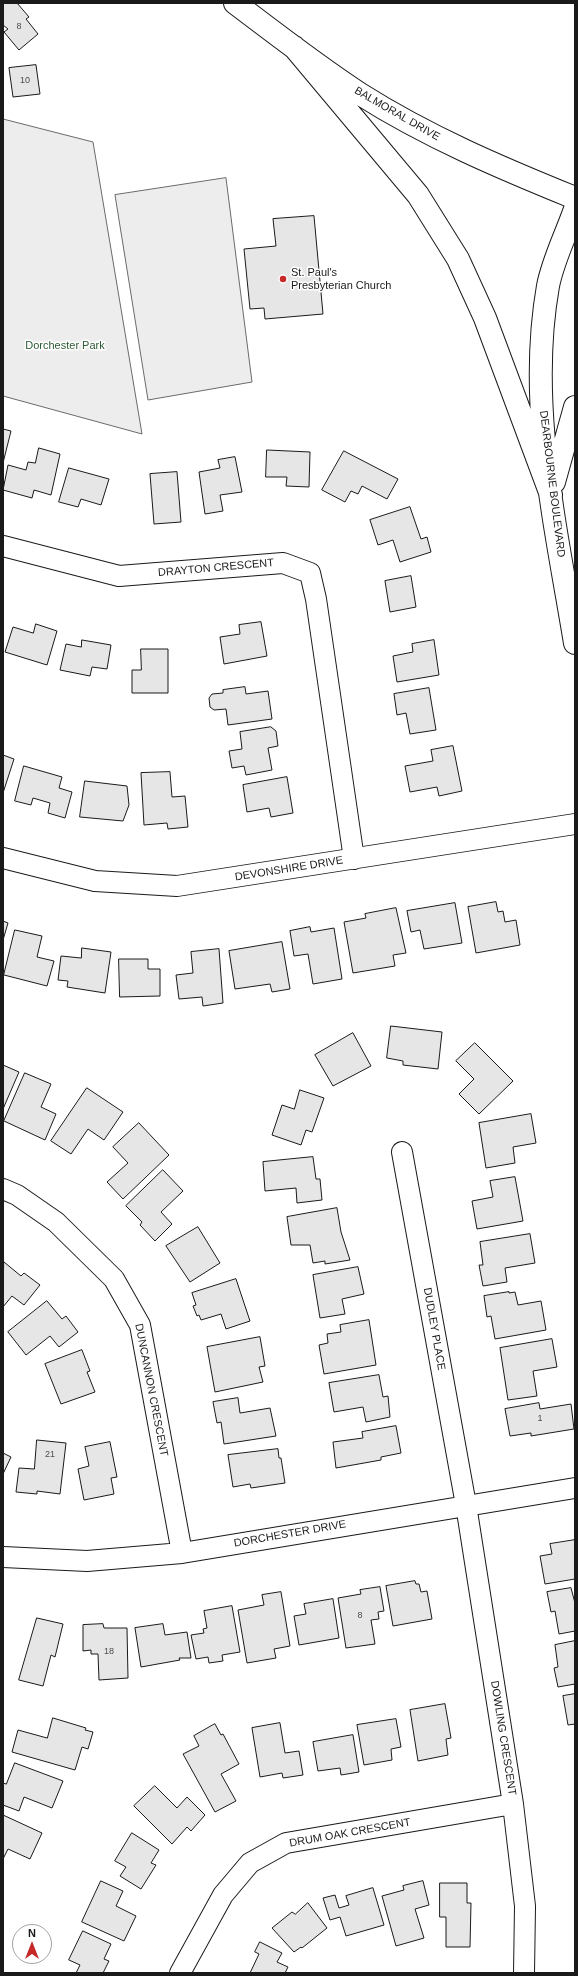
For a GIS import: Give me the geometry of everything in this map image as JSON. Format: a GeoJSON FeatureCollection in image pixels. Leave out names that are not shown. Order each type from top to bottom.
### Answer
{"type":"FeatureCollection","features":[{"type":"Feature","properties":{"kind":"street","name":"BALMORAL DRIVE"},"geometry":{"type":"LineString","coordinates":[[235,3],[360,94],[418,127],[499,167],[575,198]]}},
{"type":"Feature","properties":{"kind":"street"},"geometry":{"type":"LineString","coordinates":[[294,47],[418,195],[458,260],[485,318],[551,495]]}},
{"type":"Feature","properties":{"kind":"street","name":"DEARBOURNE BOULEVARD"},"geometry":{"type":"LineString","coordinates":[[575,209],[549,285],[544,318],[541,382],[543,427],[551,495],[575,643]]}},
{"type":"Feature","properties":{"kind":"street"},"geometry":{"type":"LineString","coordinates":[[551,495],[575,407]]}},
{"type":"Feature","properties":{"kind":"street","name":"DRAYTON CRESCENT"},"geometry":{"type":"LineString","coordinates":[[3,546],[119,576],[284,563],[310,573],[316,599],[354,859]]}},
{"type":"Feature","properties":{"kind":"street","name":"DEVONSHIRE DRIVE"},"geometry":{"type":"LineString","coordinates":[[3,858],[95,881],[177,886],[575,824]]}},
{"type":"Feature","properties":{"kind":"street","name":"DUDLEY PLACE"},"geometry":{"type":"LineString","coordinates":[[402,1152],[466,1505]]}},
{"type":"Feature","properties":{"kind":"street","name":"DUNCANNON CRESCENT"},"geometry":{"type":"LineString","coordinates":[[3,1189],[17,1196],[56,1222],[114,1279],[140,1325],[182,1553]]}},
{"type":"Feature","properties":{"kind":"street","name":"DORCHESTER DRIVE"},"geometry":{"type":"LineString","coordinates":[[3,1557],[87,1561],[182,1553],[575,1488]]}},
{"type":"Feature","properties":{"kind":"street","name":"DOWLING CRESCENT"},"geometry":{"type":"LineString","coordinates":[[466,1505],[513,1804],[525,1906],[524,1973]]}},
{"type":"Feature","properties":{"kind":"street","name":"DRUM OAK CRESCENT"},"geometry":{"type":"LineString","coordinates":[[180,1973],[223,1895],[250,1863],[286,1843],[513,1804]]}},
{"type":"Feature","properties":{"kind":"shaded area","name":"Dorchester Park"},"geometry":{"type":"Polygon","coordinates":[[[3,119],[93,142],[142,434],[3,396],[3,119]]]}},
{"type":"Feature","properties":{"kind":"shaded area"},"geometry":{"type":"Polygon","coordinates":[[[226,178],[252,382],[148,400],[115,195],[226,178]]]}},
{"type":"Feature","properties":{"kind":"building"},"geometry":{"type":"Polygon","coordinates":[[[3,3],[17,3],[29,17],[26,19],[38,34],[19,50],[4,32],[8,29],[3,25],[3,3]]]}},
{"type":"Feature","properties":{"kind":"building"},"geometry":{"type":"Polygon","coordinates":[[[36,65],[40,94],[13,97],[9,68],[36,65]]]}},
{"type":"Feature","properties":{"kind":"building","name":"St. Paul's Presbyterian Church"},"geometry":{"type":"Polygon","coordinates":[[[314,216],[323,314],[265,319],[264,308],[250,309],[244,249],[276,246],[273,219],[314,216]]]}},
{"type":"Feature","properties":{"kind":"building"},"geometry":{"type":"Polygon","coordinates":[[[3,429],[11,431],[3,463],[3,429]]]}},
{"type":"Feature","properties":{"kind":"building"},"geometry":{"type":"Polygon","coordinates":[[[39,448],[60,454],[51,495],[34,490],[32,498],[3,490],[8,465],[26,470],[28,462],[35,463],[39,448]]]}},
{"type":"Feature","properties":{"kind":"building"},"geometry":{"type":"Polygon","coordinates":[[[267,450],[310,452],[309,487],[286,486],[287,477],[266,477],[267,450]]]}},
{"type":"Feature","properties":{"kind":"building"},"geometry":{"type":"Polygon","coordinates":[[[344,451],[398,479],[387,499],[362,486],[358,494],[351,491],[345,502],[322,490],[344,451]]]}},
{"type":"Feature","properties":{"kind":"building"},"geometry":{"type":"Polygon","coordinates":[[[235,457],[242,492],[220,495],[223,511],[205,514],[199,472],[220,468],[218,460],[235,457]]]}},
{"type":"Feature","properties":{"kind":"building"},"geometry":{"type":"Polygon","coordinates":[[[69,468],[109,479],[101,505],[81,499],[78,507],[59,502],[69,468]]]}},
{"type":"Feature","properties":{"kind":"building"},"geometry":{"type":"Polygon","coordinates":[[[177,472],[181,522],[154,524],[150,474],[177,472]]]}},
{"type":"Feature","properties":{"kind":"building"},"geometry":{"type":"Polygon","coordinates":[[[410,507],[421,539],[427,537],[431,552],[400,562],[393,540],[378,545],[370,520],[410,507]]]}},
{"type":"Feature","properties":{"kind":"building"},"geometry":{"type":"Polygon","coordinates":[[[411,576],[416,607],[390,612],[385,581],[411,576]]]}},
{"type":"Feature","properties":{"kind":"building"},"geometry":{"type":"Polygon","coordinates":[[[261,622],[267,656],[224,664],[220,637],[240,634],[239,625],[261,622]]]}},
{"type":"Feature","properties":{"kind":"building"},"geometry":{"type":"Polygon","coordinates":[[[36,624],[57,631],[47,665],[5,652],[13,627],[33,633],[36,624]]]}},
{"type":"Feature","properties":{"kind":"building"},"geometry":{"type":"Polygon","coordinates":[[[82,640],[111,645],[107,669],[92,667],[90,676],[60,670],[66,644],[81,647],[82,640]]]}},
{"type":"Feature","properties":{"kind":"building"},"geometry":{"type":"Polygon","coordinates":[[[434,640],[439,675],[397,682],[393,656],[413,652],[412,644],[434,640]]]}},
{"type":"Feature","properties":{"kind":"building"},"geometry":{"type":"Polygon","coordinates":[[[141,649],[168,649],[168,693],[132,693],[132,670],[141,670],[141,649]]]}},
{"type":"Feature","properties":{"kind":"building"},"geometry":{"type":"Polygon","coordinates":[[[245,687],[246,694],[268,691],[272,719],[228,725],[226,709],[214,710],[210,707],[209,698],[212,694],[223,693],[223,690],[245,687]]]}},
{"type":"Feature","properties":{"kind":"building"},"geometry":{"type":"Polygon","coordinates":[[[429,688],[436,730],[410,734],[406,713],[397,715],[394,694],[429,688]]]}},
{"type":"Feature","properties":{"kind":"building"},"geometry":{"type":"Polygon","coordinates":[[[271,727],[276,731],[278,746],[268,748],[272,770],[246,775],[244,766],[232,768],[229,751],[242,749],[240,732],[271,727]]]}},
{"type":"Feature","properties":{"kind":"building"},"geometry":{"type":"Polygon","coordinates":[[[453,746],[462,791],[439,796],[437,787],[410,792],[405,766],[433,761],[431,750],[453,746]]]}},
{"type":"Feature","properties":{"kind":"building"},"geometry":{"type":"Polygon","coordinates":[[[3,755],[14,759],[3,793],[3,755]]]}},
{"type":"Feature","properties":{"kind":"building"},"geometry":{"type":"Polygon","coordinates":[[[24,766],[62,777],[59,788],[72,792],[65,818],[48,813],[50,803],[33,798],[31,805],[15,801],[24,766]]]}},
{"type":"Feature","properties":{"kind":"building"},"geometry":{"type":"Polygon","coordinates":[[[170,772],[172,797],[185,796],[188,827],[168,829],[167,823],[144,825],[141,773],[170,772]]]}},
{"type":"Feature","properties":{"kind":"building"},"geometry":{"type":"Polygon","coordinates":[[[287,777],[293,813],[271,817],[269,808],[247,812],[243,785],[287,777]]]}},
{"type":"Feature","properties":{"kind":"building"},"geometry":{"type":"Polygon","coordinates":[[[85,781],[127,786],[129,805],[123,821],[80,817],[85,781]]]}},
{"type":"Feature","properties":{"kind":"building"},"geometry":{"type":"Polygon","coordinates":[[[496,902],[498,912],[503,911],[505,922],[516,920],[520,945],[476,953],[468,907],[496,902]]]}},
{"type":"Feature","properties":{"kind":"building"},"geometry":{"type":"Polygon","coordinates":[[[455,903],[462,943],[424,949],[420,930],[411,932],[407,911],[455,903]]]}},
{"type":"Feature","properties":{"kind":"building"},"geometry":{"type":"Polygon","coordinates":[[[396,908],[406,953],[393,955],[395,966],[353,973],[344,922],[366,918],[365,914],[396,908]]]}},
{"type":"Feature","properties":{"kind":"building"},"geometry":{"type":"Polygon","coordinates":[[[3,921],[8,923],[3,940],[3,921]]]}},
{"type":"Feature","properties":{"kind":"building"},"geometry":{"type":"Polygon","coordinates":[[[310,927],[311,932],[334,928],[342,979],[313,984],[308,954],[294,956],[290,931],[310,927]]]}},
{"type":"Feature","properties":{"kind":"building"},"geometry":{"type":"Polygon","coordinates":[[[15,930],[42,936],[37,957],[54,961],[47,986],[4,975],[15,930]]]}},
{"type":"Feature","properties":{"kind":"building"},"geometry":{"type":"Polygon","coordinates":[[[282,942],[290,989],[272,992],[270,984],[235,989],[229,951],[282,942]]]}},
{"type":"Feature","properties":{"kind":"building"},"geometry":{"type":"Polygon","coordinates":[[[82,948],[111,952],[105,993],[67,987],[68,981],[58,980],[61,956],[81,958],[82,948]]]}},
{"type":"Feature","properties":{"kind":"building"},"geometry":{"type":"Polygon","coordinates":[[[219,949],[223,1003],[203,1006],[202,997],[179,999],[176,975],[193,973],[191,952],[219,949]]]}},
{"type":"Feature","properties":{"kind":"building"},"geometry":{"type":"Polygon","coordinates":[[[119,959],[148,959],[148,969],[160,969],[160,996],[120,997],[119,959]]]}},
{"type":"Feature","properties":{"kind":"building"},"geometry":{"type":"Polygon","coordinates":[[[391,1026],[442,1032],[438,1069],[403,1065],[403,1061],[387,1058],[391,1026]]]}},
{"type":"Feature","properties":{"kind":"building"},"geometry":{"type":"Polygon","coordinates":[[[353,1033],[371,1066],[333,1086],[315,1055],[353,1033]]]}},
{"type":"Feature","properties":{"kind":"building"},"geometry":{"type":"Polygon","coordinates":[[[475,1043],[513,1081],[479,1114],[459,1094],[474,1079],[456,1061],[475,1043]]]}},
{"type":"Feature","properties":{"kind":"building"},"geometry":{"type":"Polygon","coordinates":[[[3,1065],[19,1072],[3,1109],[3,1065]]]}},
{"type":"Feature","properties":{"kind":"building"},"geometry":{"type":"Polygon","coordinates":[[[25,1073],[51,1084],[41,1107],[56,1114],[45,1140],[4,1121],[25,1073]]]}},
{"type":"Feature","properties":{"kind":"building"},"geometry":{"type":"Polygon","coordinates":[[[87,1088],[123,1112],[104,1140],[88,1129],[71,1154],[51,1141],[87,1088]]]}},
{"type":"Feature","properties":{"kind":"building"},"geometry":{"type":"Polygon","coordinates":[[[300,1090],[324,1098],[312,1132],[306,1130],[301,1145],[272,1135],[282,1105],[294,1109],[300,1090]]]}},
{"type":"Feature","properties":{"kind":"building"},"geometry":{"type":"Polygon","coordinates":[[[531,1114],[536,1143],[513,1147],[515,1163],[486,1168],[479,1123],[531,1114]]]}},
{"type":"Feature","properties":{"kind":"building"},"geometry":{"type":"Polygon","coordinates":[[[139,1123],[169,1155],[123,1199],[107,1182],[128,1163],[113,1147],[139,1123]]]}},
{"type":"Feature","properties":{"kind":"building"},"geometry":{"type":"Polygon","coordinates":[[[313,1157],[316,1179],[320,1179],[322,1200],[297,1203],[296,1188],[265,1191],[263,1162],[313,1157]]]}},
{"type":"Feature","properties":{"kind":"building"},"geometry":{"type":"Polygon","coordinates":[[[163,1170],[183,1191],[161,1212],[172,1224],[155,1241],[140,1225],[142,1222],[126,1206],[163,1170]]]}},
{"type":"Feature","properties":{"kind":"building"},"geometry":{"type":"Polygon","coordinates":[[[515,1177],[523,1221],[477,1229],[472,1201],[493,1197],[490,1181],[515,1177]]]}},
{"type":"Feature","properties":{"kind":"building"},"geometry":{"type":"Polygon","coordinates":[[[337,1208],[341,1232],[350,1260],[325,1264],[325,1261],[313,1263],[310,1245],[291,1245],[287,1217],[337,1208]]]}},
{"type":"Feature","properties":{"kind":"building"},"geometry":{"type":"Polygon","coordinates":[[[198,1227],[220,1263],[190,1282],[166,1246],[198,1227]]]}},
{"type":"Feature","properties":{"kind":"building"},"geometry":{"type":"Polygon","coordinates":[[[530,1234],[535,1263],[505,1268],[507,1282],[483,1286],[479,1265],[483,1265],[480,1242],[530,1234]]]}},
{"type":"Feature","properties":{"kind":"building"},"geometry":{"type":"Polygon","coordinates":[[[4,1262],[21,1276],[24,1273],[40,1285],[24,1305],[12,1296],[3,1307],[4,1262]]]}},
{"type":"Feature","properties":{"kind":"building"},"geometry":{"type":"Polygon","coordinates":[[[358,1267],[364,1294],[342,1299],[345,1314],[320,1318],[313,1275],[358,1267]]]}},
{"type":"Feature","properties":{"kind":"building"},"geometry":{"type":"Polygon","coordinates":[[[236,1279],[250,1321],[226,1329],[221,1314],[201,1320],[199,1315],[197,1316],[193,1306],[196,1305],[192,1293],[236,1279]]]}},
{"type":"Feature","properties":{"kind":"building"},"geometry":{"type":"Polygon","coordinates":[[[515,1292],[518,1305],[541,1301],[546,1330],[495,1339],[491,1316],[487,1317],[484,1296],[515,1292]]]}},
{"type":"Feature","properties":{"kind":"building"},"geometry":{"type":"Polygon","coordinates":[[[47,1301],[62,1319],[66,1316],[78,1332],[59,1347],[50,1336],[26,1355],[8,1332],[47,1301]]]}},
{"type":"Feature","properties":{"kind":"building"},"geometry":{"type":"Polygon","coordinates":[[[369,1320],[376,1365],[324,1374],[319,1345],[328,1343],[327,1334],[341,1332],[340,1325],[369,1320]]]}},
{"type":"Feature","properties":{"kind":"building"},"geometry":{"type":"Polygon","coordinates":[[[260,1337],[265,1366],[259,1367],[263,1382],[215,1392],[207,1347],[260,1337]]]}},
{"type":"Feature","properties":{"kind":"building"},"geometry":{"type":"Polygon","coordinates":[[[552,1339],[557,1367],[533,1371],[537,1396],[508,1400],[500,1348],[552,1339]]]}},
{"type":"Feature","properties":{"kind":"building"},"geometry":{"type":"Polygon","coordinates":[[[82,1350],[90,1371],[87,1372],[95,1392],[61,1404],[45,1364],[82,1350]]]}},
{"type":"Feature","properties":{"kind":"building"},"geometry":{"type":"Polygon","coordinates":[[[379,1375],[383,1397],[388,1396],[390,1417],[366,1422],[363,1407],[334,1412],[329,1383],[379,1375]]]}},
{"type":"Feature","properties":{"kind":"building"},"geometry":{"type":"Polygon","coordinates":[[[238,1398],[240,1413],[270,1408],[276,1436],[224,1444],[221,1422],[217,1423],[213,1402],[238,1398]]]}},
{"type":"Feature","properties":{"kind":"building"},"geometry":{"type":"Polygon","coordinates":[[[539,1403],[540,1409],[571,1404],[574,1429],[531,1436],[531,1433],[510,1436],[505,1409],[539,1403]]]}},
{"type":"Feature","properties":{"kind":"building"},"geometry":{"type":"Polygon","coordinates":[[[396,1426],[401,1453],[381,1457],[381,1460],[336,1468],[333,1442],[363,1438],[362,1432],[396,1426]]]}},
{"type":"Feature","properties":{"kind":"building"},"geometry":{"type":"Polygon","coordinates":[[[37,1440],[66,1443],[60,1494],[37,1491],[37,1494],[16,1492],[19,1468],[34,1469],[37,1440]]]}},
{"type":"Feature","properties":{"kind":"building"},"geometry":{"type":"Polygon","coordinates":[[[110,1442],[117,1477],[111,1478],[114,1494],[84,1500],[78,1469],[89,1466],[85,1447],[110,1442]]]}},
{"type":"Feature","properties":{"kind":"building"},"geometry":{"type":"Polygon","coordinates":[[[278,1449],[285,1483],[251,1488],[250,1484],[233,1487],[228,1455],[278,1449]]]}},
{"type":"Feature","properties":{"kind":"building"},"geometry":{"type":"Polygon","coordinates":[[[3,1453],[11,1457],[3,1474],[3,1453]]]}},
{"type":"Feature","properties":{"kind":"building"},"geometry":{"type":"Polygon","coordinates":[[[575,1540],[575,1579],[545,1584],[540,1556],[552,1554],[550,1544],[575,1540]]]}},
{"type":"Feature","properties":{"kind":"building"},"geometry":{"type":"Polygon","coordinates":[[[415,1581],[416,1584],[419,1584],[421,1592],[427,1591],[432,1619],[393,1626],[386,1586],[415,1581]]]}},
{"type":"Feature","properties":{"kind":"building"},"geometry":{"type":"Polygon","coordinates":[[[380,1587],[384,1611],[378,1612],[379,1619],[371,1620],[375,1644],[346,1648],[338,1598],[361,1594],[360,1590],[380,1587]]]}},
{"type":"Feature","properties":{"kind":"building"},"geometry":{"type":"Polygon","coordinates":[[[571,1588],[575,1603],[575,1631],[559,1634],[555,1611],[551,1612],[547,1592],[571,1588]]]}},
{"type":"Feature","properties":{"kind":"building"},"geometry":{"type":"Polygon","coordinates":[[[281,1592],[290,1646],[274,1649],[276,1658],[247,1663],[238,1610],[264,1605],[262,1595],[281,1592]]]}},
{"type":"Feature","properties":{"kind":"building"},"geometry":{"type":"Polygon","coordinates":[[[333,1599],[339,1638],[299,1645],[294,1616],[306,1614],[304,1604],[333,1599]]]}},
{"type":"Feature","properties":{"kind":"building"},"geometry":{"type":"Polygon","coordinates":[[[232,1606],[240,1652],[222,1655],[223,1661],[209,1663],[208,1657],[196,1659],[191,1635],[204,1633],[203,1629],[207,1628],[204,1611],[232,1606]]]}},
{"type":"Feature","properties":{"kind":"building"},"geometry":{"type":"Polygon","coordinates":[[[37,1618],[63,1624],[55,1657],[51,1655],[43,1686],[19,1680],[37,1618]]]}},
{"type":"Feature","properties":{"kind":"building"},"geometry":{"type":"Polygon","coordinates":[[[103,1624],[104,1628],[127,1628],[128,1678],[99,1680],[98,1654],[91,1654],[91,1650],[83,1651],[83,1625],[103,1624]]]}},
{"type":"Feature","properties":{"kind":"building"},"geometry":{"type":"Polygon","coordinates":[[[163,1624],[165,1635],[187,1632],[191,1658],[179,1658],[180,1660],[141,1667],[135,1628],[163,1624]]]}},
{"type":"Feature","properties":{"kind":"building"},"geometry":{"type":"Polygon","coordinates":[[[575,1641],[575,1684],[558,1687],[554,1668],[558,1667],[555,1645],[575,1641]]]}},
{"type":"Feature","properties":{"kind":"building"},"geometry":{"type":"Polygon","coordinates":[[[575,1694],[575,1724],[568,1725],[563,1696],[575,1694]]]}},
{"type":"Feature","properties":{"kind":"building"},"geometry":{"type":"Polygon","coordinates":[[[445,1704],[451,1738],[446,1739],[448,1755],[418,1761],[410,1710],[445,1704]]]}},
{"type":"Feature","properties":{"kind":"building"},"geometry":{"type":"Polygon","coordinates":[[[53,1718],[86,1728],[85,1730],[93,1732],[88,1749],[82,1747],[75,1770],[12,1752],[18,1730],[47,1738],[53,1718]]]}},
{"type":"Feature","properties":{"kind":"building"},"geometry":{"type":"Polygon","coordinates":[[[396,1719],[401,1747],[391,1749],[392,1760],[364,1765],[357,1725],[396,1719]]]}},
{"type":"Feature","properties":{"kind":"building"},"geometry":{"type":"Polygon","coordinates":[[[280,1723],[285,1753],[299,1751],[303,1775],[283,1778],[282,1773],[260,1777],[252,1728],[280,1723]]]}},
{"type":"Feature","properties":{"kind":"building"},"geometry":{"type":"Polygon","coordinates":[[[215,1724],[221,1735],[223,1734],[239,1764],[221,1774],[236,1801],[215,1812],[183,1754],[199,1746],[194,1736],[215,1724]]]}},
{"type":"Feature","properties":{"kind":"building"},"geometry":{"type":"Polygon","coordinates":[[[353,1735],[359,1772],[341,1775],[340,1768],[318,1771],[313,1742],[353,1735]]]}},
{"type":"Feature","properties":{"kind":"building"},"geometry":{"type":"Polygon","coordinates":[[[15,1763],[63,1781],[52,1808],[24,1797],[19,1811],[3,1805],[3,1783],[6,1784],[15,1763]]]}},
{"type":"Feature","properties":{"kind":"building"},"geometry":{"type":"Polygon","coordinates":[[[155,1786],[177,1808],[187,1797],[205,1815],[191,1831],[187,1827],[172,1844],[134,1806],[155,1786]]]}},
{"type":"Feature","properties":{"kind":"building"},"geometry":{"type":"Polygon","coordinates":[[[3,1815],[42,1833],[30,1859],[8,1849],[3,1859],[3,1815]]]}},
{"type":"Feature","properties":{"kind":"building"},"geometry":{"type":"Polygon","coordinates":[[[132,1833],[159,1850],[151,1863],[156,1865],[141,1889],[120,1876],[126,1867],[115,1861],[132,1833]]]}},
{"type":"Feature","properties":{"kind":"building"},"geometry":{"type":"Polygon","coordinates":[[[101,1881],[123,1891],[116,1906],[136,1916],[124,1941],[82,1922],[101,1881]]]}},
{"type":"Feature","properties":{"kind":"building"},"geometry":{"type":"Polygon","coordinates":[[[423,1881],[429,1905],[415,1909],[424,1938],[396,1946],[382,1896],[404,1890],[403,1886],[423,1881]]]}},
{"type":"Feature","properties":{"kind":"building"},"geometry":{"type":"Polygon","coordinates":[[[440,1883],[467,1883],[467,1903],[471,1903],[470,1947],[446,1947],[446,1917],[440,1917],[440,1883]]]}},
{"type":"Feature","properties":{"kind":"building"},"geometry":{"type":"Polygon","coordinates":[[[373,1888],[384,1925],[346,1936],[340,1917],[330,1920],[323,1898],[335,1895],[339,1908],[349,1905],[346,1896],[373,1888]]]}},
{"type":"Feature","properties":{"kind":"building"},"geometry":{"type":"Polygon","coordinates":[[[308,1903],[327,1928],[302,1948],[301,1947],[294,1952],[272,1928],[292,1912],[295,1914],[308,1903]]]}},
{"type":"Feature","properties":{"kind":"building"},"geometry":{"type":"Polygon","coordinates":[[[83,1931],[111,1944],[104,1959],[109,1961],[103,1973],[76,1973],[80,1965],[69,1960],[83,1931]]]}},
{"type":"Feature","properties":{"kind":"building"},"geometry":{"type":"Polygon","coordinates":[[[260,1942],[282,1953],[277,1962],[288,1967],[285,1973],[250,1973],[259,1954],[255,1952],[260,1942]]]}},
{"type":"Feature","properties":{"kind":"place","name":"St. Paul's Presbyterian Church"},"geometry":{"type":"Point","coordinates":[283,279]}}]}
